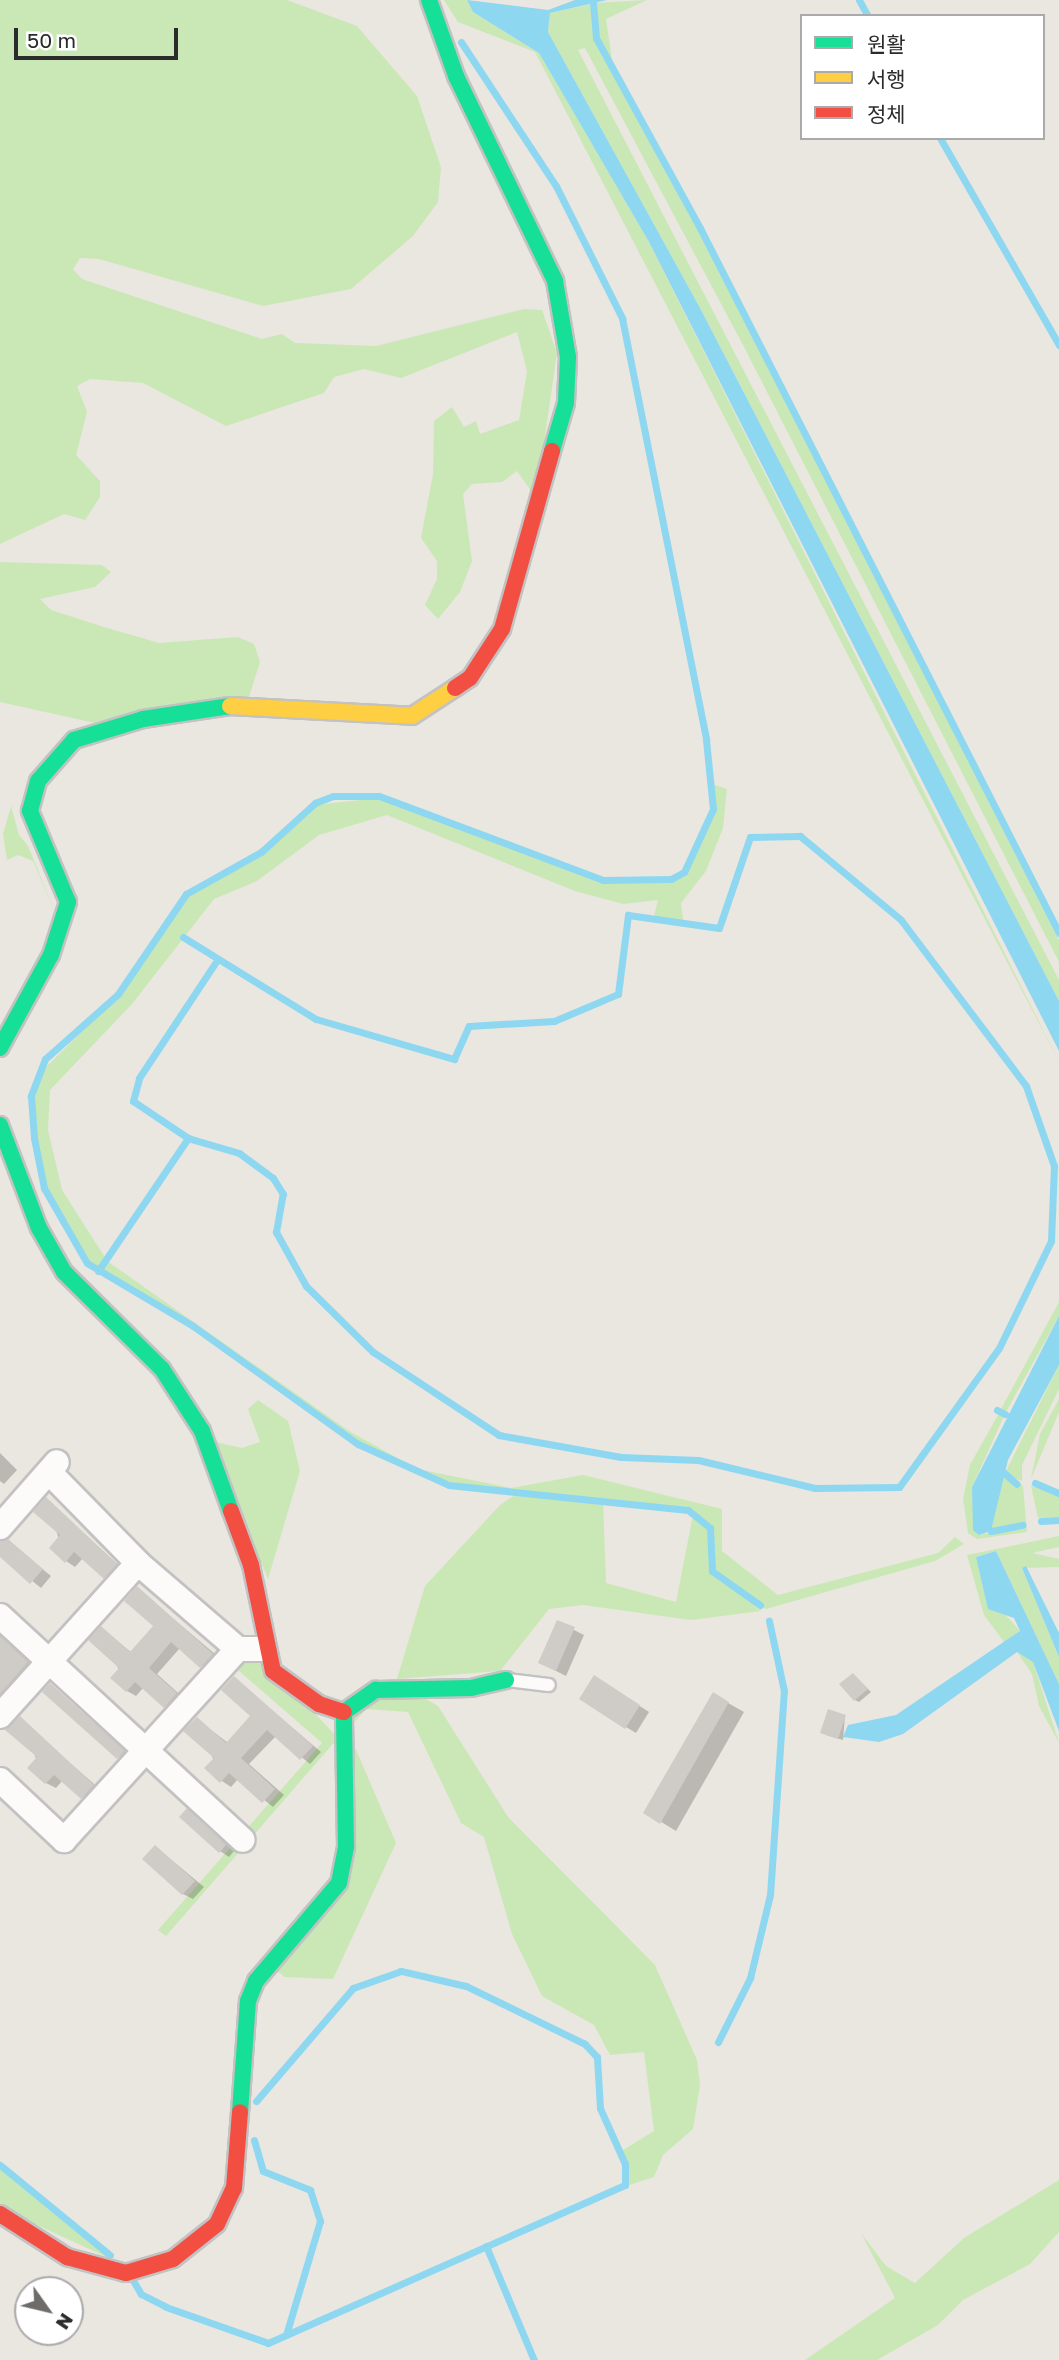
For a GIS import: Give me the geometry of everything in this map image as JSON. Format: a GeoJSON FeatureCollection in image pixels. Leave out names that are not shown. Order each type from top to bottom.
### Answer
{"type":"FeatureCollection","features":[{"type":"Feature","properties":{"kind":"street"},"geometry":{"type":"LineString","coordinates":[[0,1048],[51,955],[68,901],[30,811],[38,781],[74,740],[143,719],[243,704],[412,716],[470,678],[502,629],[566,403],[568,357],[555,281],[456,76],[429,0]]}},
{"type":"Feature","properties":{"kind":"street"},"geometry":{"type":"LineString","coordinates":[[0,1125],[38,1228],[64,1272],[162,1369],[202,1431],[251,1565],[264,1649],[284,1680],[344,1712]]}},
{"type":"Feature","properties":{"kind":"street"},"geometry":{"type":"LineString","coordinates":[[0,1527],[53,1467],[138,1563],[238,1649],[264,1649]]}},
{"type":"Feature","properties":{"kind":"street"},"geometry":{"type":"LineString","coordinates":[[0,1716],[138,1563]]}},
{"type":"Feature","properties":{"kind":"street"},"geometry":{"type":"LineString","coordinates":[[0,1616],[243,1840]]}},
{"type":"Feature","properties":{"kind":"street"},"geometry":{"type":"LineString","coordinates":[[0,1780],[64,1840],[238,1649]]}},
{"type":"Feature","properties":{"kind":"street"},"geometry":{"type":"LineString","coordinates":[[344,1712],[376,1690],[471,1688],[506,1680]]}},
{"type":"Feature","properties":{"kind":"street"},"geometry":{"type":"LineString","coordinates":[[0,2214],[67,2257],[126,2273],[173,2259],[217,2224],[234,2188],[248,2001],[256,1981],[339,1883],[346,1846],[344,1712]]}},
{"type":"Feature","properties":{"kind":"lane"},"geometry":{"type":"LineString","coordinates":[[506,1680],[549,1685]]}},
{"type":"Feature","properties":{"kind":"green space"},"geometry":{"type":"Polygon","coordinates":[[[0,0],[287,0],[357,26],[417,96],[441,167],[438,202],[413,236],[351,289],[263,306],[99,259],[80,258],[73,269],[82,279],[262,339],[282,334],[295,343],[376,346],[524,309],[542,310],[557,353],[536,498],[517,471],[502,482],[472,484],[463,494],[472,561],[460,592],[438,619],[425,605],[437,579],[437,561],[421,538],[433,474],[434,421],[452,407],[464,427],[476,421],[480,434],[519,420],[527,371],[517,332],[401,378],[364,369],[334,377],[324,393],[226,426],[143,383],[90,379],[77,386],[87,412],[76,455],[100,481],[100,497],[85,520],[64,514],[0,544],[0,0]]]}},
{"type":"Feature","properties":{"kind":"green space"},"geometry":{"type":"Polygon","coordinates":[[[444,0],[467,0],[473,12],[539,53],[649,242],[1059,1062],[535,52],[458,22],[444,0]]]}},
{"type":"Feature","properties":{"kind":"green space"},"geometry":{"type":"Polygon","coordinates":[[[647,0],[606,19],[612,59],[600,40],[595,3],[647,0]]]}},
{"type":"Feature","properties":{"kind":"green space"},"geometry":{"type":"Polygon","coordinates":[[[591,4],[595,40],[699,230],[1059,940],[1059,962],[744,347],[585,48],[578,50],[1059,980],[1059,1001],[700,308],[548,32],[550,13],[591,4]]]}},
{"type":"Feature","properties":{"kind":"green space"},"geometry":{"type":"Polygon","coordinates":[[[0,562],[102,565],[111,572],[95,587],[40,599],[51,610],[159,643],[238,637],[254,644],[260,662],[249,697],[104,725],[0,702],[0,562]]]}},
{"type":"Feature","properties":{"kind":"green space"},"geometry":{"type":"Polygon","coordinates":[[[712,784],[727,789],[723,828],[706,871],[681,903],[683,920],[654,916],[658,900],[623,904],[575,891],[387,815],[319,835],[257,881],[214,899],[132,1004],[50,1090],[48,1130],[62,1190],[106,1259],[98,1269],[74,1245],[45,1188],[31,1117],[36,1077],[119,995],[187,895],[204,882],[262,853],[315,805],[378,798],[602,881],[672,880],[685,873],[715,809],[712,784]]]}},
{"type":"Feature","properties":{"kind":"green space"},"geometry":{"type":"Polygon","coordinates":[[[11,806],[19,835],[28,846],[55,912],[33,861],[18,855],[7,860],[3,834],[11,806]]]}},
{"type":"Feature","properties":{"kind":"green space"},"geometry":{"type":"Polygon","coordinates":[[[107,1261],[349,1431],[417,1469],[511,1488],[583,1475],[722,1509],[722,1551],[778,1595],[938,1553],[955,1537],[964,1544],[935,1561],[766,1609],[714,1570],[711,1528],[688,1508],[475,1487],[419,1475],[359,1443],[194,1325],[100,1271],[107,1261]]]}},
{"type":"Feature","properties":{"kind":"green space"},"geometry":{"type":"Polygon","coordinates":[[[1059,1302],[1059,1316],[1006,1412],[1001,1409],[1059,1302]]]}},
{"type":"Feature","properties":{"kind":"green space"},"geometry":{"type":"Polygon","coordinates":[[[1059,1365],[1059,1389],[1022,1465],[1022,1481],[1004,1474],[1059,1365]]]}},
{"type":"Feature","properties":{"kind":"green space"},"geometry":{"type":"Polygon","coordinates":[[[1059,1399],[1059,1412],[1031,1479],[1040,1434],[1059,1399]]]}},
{"type":"Feature","properties":{"kind":"green space"},"geometry":{"type":"Polygon","coordinates":[[[258,1400],[288,1421],[300,1471],[268,1579],[210,1441],[242,1448],[260,1442],[248,1409],[258,1400]]]}},
{"type":"Feature","properties":{"kind":"green space"},"geometry":{"type":"Polygon","coordinates":[[[999,1413],[1004,1416],[972,1487],[979,1535],[1023,1527],[991,1528],[997,1489],[1004,1474],[1023,1486],[1027,1532],[977,1539],[968,1533],[963,1499],[970,1465],[999,1413]]]}},
{"type":"Feature","properties":{"kind":"green space"},"geometry":{"type":"Polygon","coordinates":[[[1031,1486],[1059,1495],[1059,1517],[1038,1518],[1031,1486]]]}},
{"type":"Feature","properties":{"kind":"green space"},"geometry":{"type":"Polygon","coordinates":[[[554,1494],[603,1500],[606,1583],[676,1602],[693,1515],[708,1529],[711,1571],[761,1611],[691,1620],[583,1605],[549,1609],[500,1671],[397,1679],[425,1586],[500,1505],[515,1495],[554,1494]]]}},
{"type":"Feature","properties":{"kind":"green space"},"geometry":{"type":"Polygon","coordinates":[[[1059,1536],[1059,1547],[1032,1553],[1059,1559],[1059,1567],[1022,1568],[1059,1657],[1059,1684],[996,1551],[976,1557],[1002,1611],[1020,1631],[1004,1642],[984,1615],[967,1555],[1059,1536]]]}},
{"type":"Feature","properties":{"kind":"green space"},"geometry":{"type":"Polygon","coordinates":[[[1017,1652],[1033,1662],[1059,1743],[1039,1706],[1032,1674],[1017,1652]]]}},
{"type":"Feature","properties":{"kind":"green space"},"geometry":{"type":"Polygon","coordinates":[[[259,1654],[338,1738],[166,1936],[158,1930],[322,1743],[231,1664],[259,1654]]]}},
{"type":"Feature","properties":{"kind":"green space"},"geometry":{"type":"Polygon","coordinates":[[[412,1691],[438,1706],[508,1817],[655,1965],[697,2060],[700,2085],[693,2129],[663,2155],[654,2177],[626,2186],[620,2152],[654,2131],[644,2052],[610,2055],[594,2025],[542,1996],[512,1934],[484,1837],[461,1823],[408,1712],[366,1709],[354,1723],[351,1738],[396,1843],[333,1979],[285,1977],[273,1968],[330,1905],[346,1874],[349,1717],[384,1692],[412,1691]]]}},
{"type":"Feature","properties":{"kind":"green space"},"geometry":{"type":"Polygon","coordinates":[[[0,2167],[104,2248],[109,2258],[0,2208],[0,2167]]]}},
{"type":"Feature","properties":{"kind":"green space"},"geometry":{"type":"Polygon","coordinates":[[[1059,2180],[1059,2232],[1030,2264],[963,2300],[938,2325],[877,2360],[805,2360],[895,2298],[861,2233],[886,2266],[915,2283],[964,2238],[1059,2180]]]}},
{"type":"Feature","properties":{"kind":"water"},"geometry":{"type":"Polygon","coordinates":[[[467,0],[548,10],[575,0],[607,0],[550,13],[548,32],[700,308],[1059,1001],[1059,1051],[649,242],[539,53],[473,12],[467,0]]]}},
{"type":"Feature","properties":{"kind":"water"},"geometry":{"type":"Polygon","coordinates":[[[1059,1316],[1059,1365],[1008,1460],[991,1531],[979,1535],[973,1530],[972,1487],[1059,1316]]]}},
{"type":"Feature","properties":{"kind":"water"},"geometry":{"type":"Polygon","coordinates":[[[996,1551],[1059,1684],[1059,1731],[1033,1662],[1017,1652],[903,1734],[879,1742],[843,1737],[848,1725],[896,1715],[1020,1631],[1014,1618],[988,1609],[976,1557],[996,1551]]]}},
{"type":"Feature","properties":{"kind":"water"},"geometry":{"type":"Polygon","coordinates":[[[1026,1566],[1059,1633],[1059,1657],[1022,1568],[1026,1566]]]}},
{"type":"Feature","properties":{"kind":"building"},"geometry":{"type":"Polygon","coordinates":[[[46,1497],[117,1564],[104,1579],[74,1552],[65,1563],[49,1548],[60,1535],[33,1512],[46,1497]]]}},
{"type":"Feature","properties":{"kind":"building"},"geometry":{"type":"Polygon","coordinates":[[[8,1539],[43,1569],[30,1584],[0,1557],[0,1541],[8,1539]]]}},
{"type":"Feature","properties":{"kind":"building"},"geometry":{"type":"Polygon","coordinates":[[[137,1586],[213,1654],[200,1668],[171,1642],[149,1668],[177,1693],[164,1708],[135,1682],[126,1692],[110,1678],[119,1668],[88,1640],[101,1626],[130,1652],[153,1626],[124,1601],[137,1586]]]}},
{"type":"Feature","properties":{"kind":"building"},"geometry":{"type":"Polygon","coordinates":[[[557,1620],[575,1627],[556,1671],[538,1663],[557,1620]]]}},
{"type":"Feature","properties":{"kind":"building"},"geometry":{"type":"Polygon","coordinates":[[[0,1636],[28,1662],[0,1694],[0,1636]]]}},
{"type":"Feature","properties":{"kind":"building"},"geometry":{"type":"Polygon","coordinates":[[[853,1673],[868,1689],[854,1701],[839,1684],[853,1673]]]}},
{"type":"Feature","properties":{"kind":"building"},"geometry":{"type":"Polygon","coordinates":[[[594,1675],[640,1705],[625,1729],[579,1699],[594,1675]]]}},
{"type":"Feature","properties":{"kind":"building"},"geometry":{"type":"Polygon","coordinates":[[[234,1676],[313,1746],[300,1760],[267,1730],[241,1758],[275,1789],[262,1803],[229,1773],[220,1783],[204,1768],[214,1758],[183,1731],[197,1717],[226,1743],[250,1716],[221,1690],[234,1676]]]}},
{"type":"Feature","properties":{"kind":"building"},"geometry":{"type":"Polygon","coordinates":[[[50,1683],[125,1751],[117,1759],[42,1692],[50,1683]]]}},
{"type":"Feature","properties":{"kind":"building"},"geometry":{"type":"Polygon","coordinates":[[[713,1692],[729,1702],[660,1824],[643,1813],[713,1692]]]}},
{"type":"Feature","properties":{"kind":"building"},"geometry":{"type":"Polygon","coordinates":[[[828,1709],[846,1715],[838,1739],[820,1733],[828,1709]]]}},
{"type":"Feature","properties":{"kind":"building"},"geometry":{"type":"Polygon","coordinates":[[[20,1716],[94,1785],[81,1799],[54,1775],[45,1784],[27,1768],[37,1757],[5,1730],[20,1716]]]}},
{"type":"Feature","properties":{"kind":"building"},"geometry":{"type":"Polygon","coordinates":[[[187,1808],[226,1845],[219,1853],[179,1817],[187,1808]]]}},
{"type":"Feature","properties":{"kind":"building"},"geometry":{"type":"Polygon","coordinates":[[[155,1845],[195,1881],[182,1895],[142,1859],[155,1845]]]}},
{"type":"Feature","properties":{"kind":"waterway"},"geometry":{"type":"LineString","coordinates":[[859,0],[867,14]]}},
{"type":"Feature","properties":{"kind":"waterway"},"geometry":{"type":"LineString","coordinates":[[593,3],[596,38],[700,228],[1059,933]]}},
{"type":"Feature","properties":{"kind":"waterway"},"geometry":{"type":"LineString","coordinates":[[461,42],[556,186],[622,318],[706,740],[713,809],[684,872],[671,879],[603,880],[379,796],[333,796],[315,803],[261,852],[186,894],[118,994],[45,1059],[31,1096],[34,1138],[44,1188],[87,1263],[193,1326],[358,1444],[449,1485],[688,1510],[710,1528],[712,1571],[760,1605]]}},
{"type":"Feature","properties":{"kind":"waterway"},"geometry":{"type":"LineString","coordinates":[[941,140],[1059,345]]}},
{"type":"Feature","properties":{"kind":"waterway"},"geometry":{"type":"LineString","coordinates":[[183,937],[316,1019],[454,1059],[469,1026],[554,1021],[618,994],[628,915],[719,928],[750,837],[800,836],[901,920],[1026,1086],[1054,1166],[1051,1241],[999,1348],[899,1487],[815,1488],[698,1460],[621,1457],[499,1435],[373,1352],[306,1286],[276,1232],[283,1194],[273,1178],[239,1153],[188,1138],[133,1101],[139,1078],[215,963]]}},
{"type":"Feature","properties":{"kind":"waterway"},"geometry":{"type":"LineString","coordinates":[[98,1271],[188,1138]]}},
{"type":"Feature","properties":{"kind":"waterway"},"geometry":{"type":"LineString","coordinates":[[997,1410],[1005,1414]]}},
{"type":"Feature","properties":{"kind":"waterway"},"geometry":{"type":"LineString","coordinates":[[1003,1472],[1017,1484]]}},
{"type":"Feature","properties":{"kind":"waterway"},"geometry":{"type":"LineString","coordinates":[[1035,1483],[1059,1493]]}},
{"type":"Feature","properties":{"kind":"waterway"},"geometry":{"type":"LineString","coordinates":[[1041,1521],[1059,1520]]}},
{"type":"Feature","properties":{"kind":"waterway"},"geometry":{"type":"LineString","coordinates":[[991,1531],[1022,1525]]}},
{"type":"Feature","properties":{"kind":"waterway"},"geometry":{"type":"LineString","coordinates":[[718,2042],[750,1978],[770,1895],[784,1691],[769,1621]]}},
{"type":"Feature","properties":{"kind":"waterway"},"geometry":{"type":"LineString","coordinates":[[134,2282],[141,2294],[166,2307],[268,2343],[625,2185],[625,2164],[600,2108],[597,2057],[585,2044],[466,1986],[401,1971],[353,1988],[256,2101]]}},
{"type":"Feature","properties":{"kind":"waterway"},"geometry":{"type":"LineString","coordinates":[[254,2140],[263,2171],[310,2190],[320,2221],[286,2335]]}},
{"type":"Feature","properties":{"kind":"waterway"},"geometry":{"type":"LineString","coordinates":[[0,2165],[110,2255]]}},
{"type":"Feature","properties":{"kind":"waterway"},"geometry":{"type":"LineString","coordinates":[[486,2246],[534,2360]]}},
{"type":"Feature","properties":{"kind":"traffic: fast"},"geometry":{"type":"LineString","coordinates":[[429,0],[456,76],[555,281],[568,357],[566,403],[552,451]]}},
{"type":"Feature","properties":{"kind":"traffic: fast"},"geometry":{"type":"LineString","coordinates":[[0,1048],[51,955],[68,902],[30,811],[38,781],[74,740],[143,719],[230,706]]}},
{"type":"Feature","properties":{"kind":"traffic: fast"},"geometry":{"type":"LineString","coordinates":[[0,1125],[39,1228],[64,1272],[162,1369],[202,1431],[231,1511]]}},
{"type":"Feature","properties":{"kind":"traffic: fast"},"geometry":{"type":"LineString","coordinates":[[240,2112],[248,2001],[256,1981],[339,1883],[346,1846],[344,1712],[376,1690],[471,1688],[506,1680]]}},
{"type":"Feature","properties":{"kind":"traffic: slow"},"geometry":{"type":"LineString","coordinates":[[230,706],[412,716],[455,688]]}},
{"type":"Feature","properties":{"kind":"traffic: jam"},"geometry":{"type":"LineString","coordinates":[[455,688],[470,678],[502,629],[552,451]]}},
{"type":"Feature","properties":{"kind":"traffic: jam"},"geometry":{"type":"LineString","coordinates":[[231,1511],[251,1565],[273,1671],[319,1704],[344,1712]]}},
{"type":"Feature","properties":{"kind":"traffic: jam"},"geometry":{"type":"LineString","coordinates":[[0,2214],[67,2257],[126,2273],[173,2259],[217,2224],[234,2188],[240,2112]]}}]}
